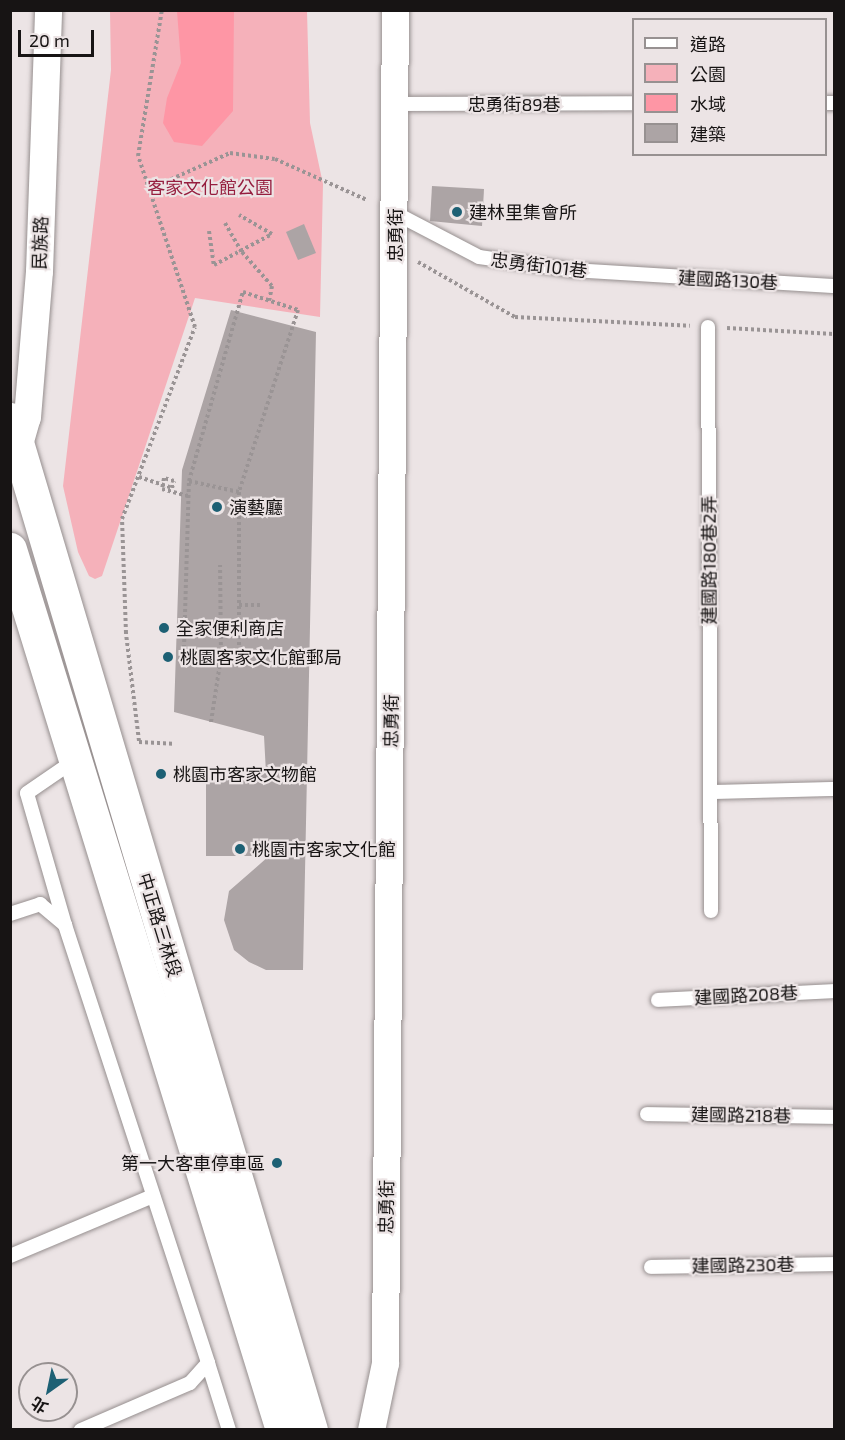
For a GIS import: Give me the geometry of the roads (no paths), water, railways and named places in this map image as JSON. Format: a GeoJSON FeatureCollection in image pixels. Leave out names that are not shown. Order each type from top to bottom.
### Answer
{"type":"FeatureCollection","features":[{"type":"Feature","properties":{"kind":"main road","name":"中正路三林段"},"geometry":{"type":"LineString","coordinates":[[13,446],[52,561],[311,1430]]}},
{"type":"Feature","properties":{"kind":"main road","name":"中正路三林段"},"geometry":{"type":"LineString","coordinates":[[12,566],[75,760],[282,1430]]}},
{"type":"Feature","properties":{"kind":"street","name":"民族路"},"geometry":{"type":"LineString","coordinates":[[13,446],[27,417],[39,271],[48,10]]}},
{"type":"Feature","properties":{"kind":"street","name":"忠勇街"},"geometry":{"type":"LineString","coordinates":[[371,1430],[384,1363],[395,249],[395,10]]}},
{"type":"Feature","properties":{"kind":"lane","name":"忠勇街89巷"},"geometry":{"type":"LineString","coordinates":[[396,104],[632,103]]}},
{"type":"Feature","properties":{"kind":"lane","name":"忠勇街101巷"},"geometry":{"type":"LineString","coordinates":[[395,213],[479,257],[622,273]]}},
{"type":"Feature","properties":{"kind":"lane","name":"建國路130巷"},"geometry":{"type":"LineString","coordinates":[[622,273],[834,286]]}},
{"type":"Feature","properties":{"kind":"lane","name":"建國路180巷2弄"},"geometry":{"type":"LineString","coordinates":[[708,327],[711,911]]}},
{"type":"Feature","properties":{"kind":"lane"},"geometry":{"type":"LineString","coordinates":[[12,566],[52,561]]}},
{"type":"Feature","properties":{"kind":"lane"},"geometry":{"type":"LineString","coordinates":[[75,760],[27,793],[65,925],[229,1430]]}},
{"type":"Feature","properties":{"kind":"lane"},"geometry":{"type":"LineString","coordinates":[[711,792],[834,789]]}},
{"type":"Feature","properties":{"kind":"lane"},"geometry":{"type":"LineString","coordinates":[[10,914],[40,904],[65,925]]}},
{"type":"Feature","properties":{"kind":"lane","name":"建國路208巷"},"geometry":{"type":"LineString","coordinates":[[658,1000],[834,991]]}},
{"type":"Feature","properties":{"kind":"lane","name":"建國路218巷"},"geometry":{"type":"LineString","coordinates":[[647,1114],[834,1117]]}},
{"type":"Feature","properties":{"kind":"lane"},"geometry":{"type":"LineString","coordinates":[[10,1256],[153,1196]]}},
{"type":"Feature","properties":{"kind":"lane","name":"建國路230巷"},"geometry":{"type":"LineString","coordinates":[[651,1267],[834,1264]]}},
{"type":"Feature","properties":{"kind":"lane"},"geometry":{"type":"LineString","coordinates":[[81,1430],[190,1383],[207,1363]]}},
{"type":"Feature","properties":{"kind":"water"},"geometry":{"type":"Polygon","coordinates":[[[177,11],[234,11],[233,111],[202,146],[174,142],[163,123],[167,98],[181,63],[177,11]]]}},
{"type":"Feature","properties":{"kind":"place","name":"建林里集會所"},"geometry":{"type":"Point","coordinates":[457,212]}},
{"type":"Feature","properties":{"kind":"place","name":"演藝廳"},"geometry":{"type":"Point","coordinates":[217,507]}},
{"type":"Feature","properties":{"kind":"place","name":"全家便利商店"},"geometry":{"type":"Point","coordinates":[164,628]}},
{"type":"Feature","properties":{"kind":"place","name":"桃園客家文化館郵局"},"geometry":{"type":"Point","coordinates":[168,657]}},
{"type":"Feature","properties":{"kind":"place","name":"桃園市客家文物館"},"geometry":{"type":"Point","coordinates":[161,774]}},
{"type":"Feature","properties":{"kind":"place","name":"桃園市客家文化館"},"geometry":{"type":"Point","coordinates":[240,849]}},
{"type":"Feature","properties":{"kind":"place","name":"第一大客車停車區"},"geometry":{"type":"Point","coordinates":[277,1163]}},
{"type":"Feature","properties":{"kind":"park label","name":"客家文化館公園"},"geometry":{"type":"Point","coordinates":[210,187]}}]}
